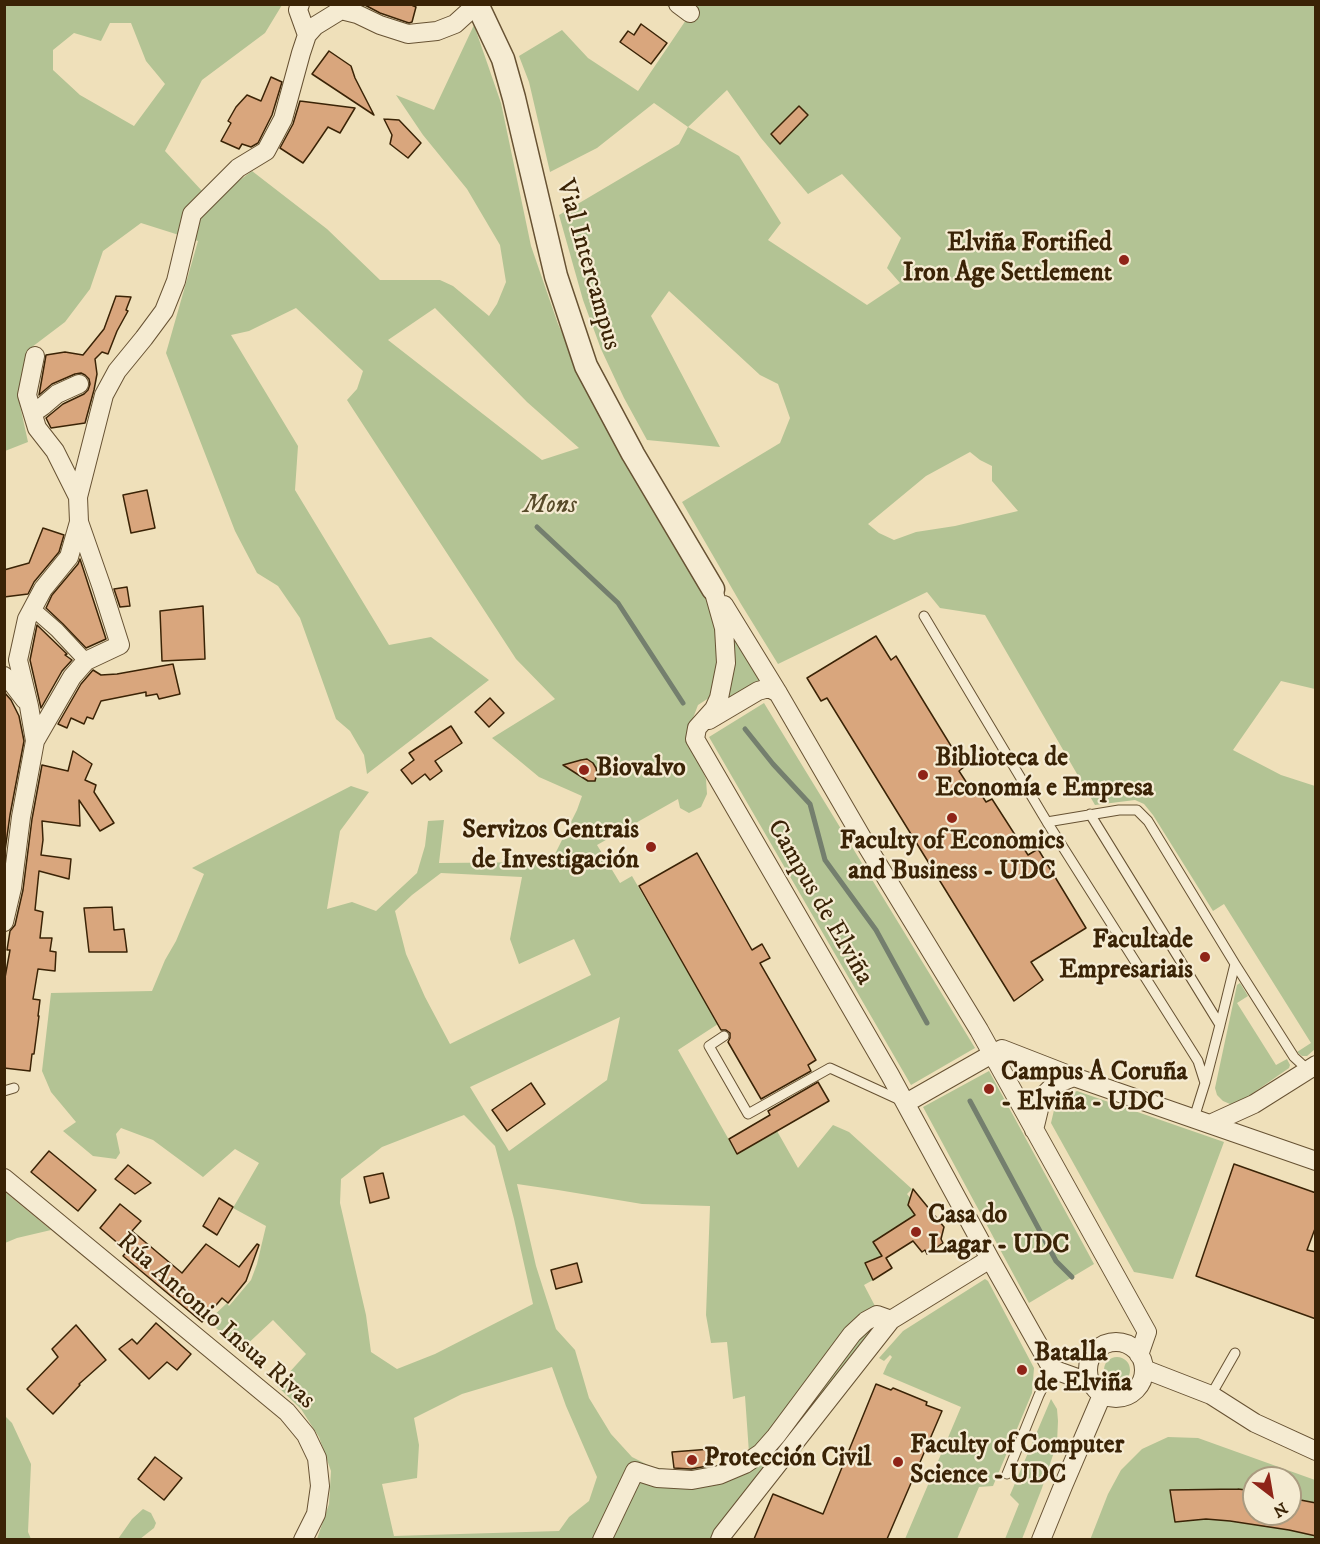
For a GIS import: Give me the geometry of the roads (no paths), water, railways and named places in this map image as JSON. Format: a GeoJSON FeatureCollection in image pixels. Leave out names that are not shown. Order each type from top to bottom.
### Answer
{"type":"FeatureCollection","features":[{"type":"Feature","properties":{"kind":"street"},"geometry":{"type":"LineString","coordinates":[[300,4],[298,10],[307,36]]}},
{"type":"Feature","properties":{"kind":"street"},"geometry":{"type":"LineString","coordinates":[[35,741],[72,678],[86,661],[120,645],[79,522],[78,497],[104,395],[117,371],[164,311],[176,280],[192,214],[238,168],[266,151],[283,119],[307,36],[315,26],[339,7],[380,25],[408,34],[437,31],[455,24],[477,4]]}},
{"type":"Feature","properties":{"kind":"street","name":"Vial Intercampus"},"geometry":{"type":"LineString","coordinates":[[477,4],[502,59],[514,98],[556,276],[586,366],[633,454],[713,589]]}},
{"type":"Feature","properties":{"kind":"street"},"geometry":{"type":"LineString","coordinates":[[35,356],[27,395],[37,428],[55,451],[78,497]]}},
{"type":"Feature","properties":{"kind":"street"},"geometry":{"type":"LineString","coordinates":[[33,413],[57,393],[79,384]]}},
{"type":"Feature","properties":{"kind":"street"},"geometry":{"type":"LineString","coordinates":[[4,922],[12,888],[21,818],[35,741],[18,660],[27,619],[43,589],[69,557],[79,522]]}},
{"type":"Feature","properties":{"kind":"street"},"geometry":{"type":"LineString","coordinates":[[713,589],[778,693],[868,848],[992,1053],[1147,1332],[1141,1384],[1129,1395],[1115,1398],[1052,1369]]}},
{"type":"Feature","properties":{"kind":"street"},"geometry":{"type":"LineString","coordinates":[[697,728],[709,716],[719,698],[726,663],[724,628],[713,589]]}},
{"type":"Feature","properties":{"kind":"street"},"geometry":{"type":"LineString","coordinates":[[33,609],[57,630],[86,661]]}},
{"type":"Feature","properties":{"kind":"street"},"geometry":{"type":"LineString","coordinates":[[4,676],[12,682],[29,706]]}},
{"type":"Feature","properties":{"kind":"street"},"geometry":{"type":"LineString","coordinates":[[697,728],[758,691],[771,689],[778,693]]}},
{"type":"Feature","properties":{"kind":"street","name":"Campus de Elviña"},"geometry":{"type":"LineString","coordinates":[[697,728],[695,739],[906,1103],[1052,1369]]}},
{"type":"Feature","properties":{"kind":"street"},"geometry":{"type":"LineString","coordinates":[[906,1103],[1002,1049],[1074,1077],[1316,1161]]}},
{"type":"Feature","properties":{"kind":"street"},"geometry":{"type":"LineString","coordinates":[[1202,1121],[1254,1104],[1312,1068]]}},
{"type":"Feature","properties":{"kind":"street"},"geometry":{"type":"LineString","coordinates":[[1034,1130],[1042,1097],[1054,1085],[1074,1077]]}},
{"type":"Feature","properties":{"kind":"street","name":"Rúa Antonio Insua Rivas"},"geometry":{"type":"LineString","coordinates":[[4,1179],[287,1412],[306,1435],[317,1458],[320,1486],[316,1514],[303,1539]]}},
{"type":"Feature","properties":{"kind":"street"},"geometry":{"type":"LineString","coordinates":[[720,1539],[891,1320],[990,1259]]}},
{"type":"Feature","properties":{"kind":"street"},"geometry":{"type":"LineString","coordinates":[[602,1539],[635,1471],[657,1478],[692,1480],[719,1475],[745,1464],[761,1453],[776,1436],[852,1334],[866,1321],[877,1315],[891,1320]]}},
{"type":"Feature","properties":{"kind":"street"},"geometry":{"type":"LineString","coordinates":[[1041,1539],[1097,1389],[1088,1369],[1091,1357],[1102,1346],[1116,1342],[1130,1346],[1142,1362],[1211,1395],[1255,1423],[1316,1451]]}},
{"type":"Feature","properties":{"kind":"lane"},"geometry":{"type":"LineString","coordinates":[[924,616],[1047,822],[1198,1061],[1205,1083]]}},
{"type":"Feature","properties":{"kind":"lane"},"geometry":{"type":"LineString","coordinates":[[1047,822],[1119,810],[1137,810],[1148,821],[1294,1057],[1312,1068]]}},
{"type":"Feature","properties":{"kind":"lane"},"geometry":{"type":"LineString","coordinates":[[1090,814],[1220,1025]]}},
{"type":"Feature","properties":{"kind":"lane"},"geometry":{"type":"LineString","coordinates":[[1202,1121],[1205,1083],[1235,964]]}},
{"type":"Feature","properties":{"kind":"lane"},"geometry":{"type":"LineString","coordinates":[[724,1036],[709,1046],[748,1114],[830,1068],[906,1103]]}},
{"type":"Feature","properties":{"kind":"lane"},"geometry":{"type":"LineString","coordinates":[[1211,1395],[1235,1353]]}},
{"type":"Feature","properties":{"kind":"lane"},"geometry":{"type":"LineString","coordinates":[[1007,1474],[1052,1369]]}},
{"type":"Feature","properties":{"kind":"waterway"},"geometry":{"type":"LineString","coordinates":[[537,527],[618,603],[683,703]]}},
{"type":"Feature","properties":{"kind":"waterway"},"geometry":{"type":"LineString","coordinates":[[745,729],[810,804],[825,860],[876,930],[927,1023]]}},
{"type":"Feature","properties":{"kind":"waterway"},"geometry":{"type":"LineString","coordinates":[[970,1101],[1056,1261],[1072,1277]]}},
{"type":"Feature","properties":{"kind":"place","name":"Elviña Fortified Iron Age Settlement"},"geometry":{"type":"Point","coordinates":[1124,260]}},
{"type":"Feature","properties":{"kind":"place","name":"Biovalvo"},"geometry":{"type":"Point","coordinates":[584,770]}},
{"type":"Feature","properties":{"kind":"place","name":"Biblioteca de Economía e Empresa"},"geometry":{"type":"Point","coordinates":[923,775]}},
{"type":"Feature","properties":{"kind":"place","name":"Faculty of Economics and Business - UDC"},"geometry":{"type":"Point","coordinates":[952,818]}},
{"type":"Feature","properties":{"kind":"place","name":"Servizos Centrais de Investigación"},"geometry":{"type":"Point","coordinates":[651,847]}},
{"type":"Feature","properties":{"kind":"place","name":"Facultade Empresariais"},"geometry":{"type":"Point","coordinates":[1205,957]}},
{"type":"Feature","properties":{"kind":"place","name":"Campus A Coruña - Elviña - UDC"},"geometry":{"type":"Point","coordinates":[989,1089]}},
{"type":"Feature","properties":{"kind":"place","name":"Casa do Lagar - UDC"},"geometry":{"type":"Point","coordinates":[916,1232]}},
{"type":"Feature","properties":{"kind":"place","name":"Batalla de Elviña"},"geometry":{"type":"Point","coordinates":[1022,1370]}},
{"type":"Feature","properties":{"kind":"place","name":"Protección Civil"},"geometry":{"type":"Point","coordinates":[692,1460]}},
{"type":"Feature","properties":{"kind":"place","name":"Faculty of Computer Science - UDC"},"geometry":{"type":"Point","coordinates":[898,1462]}},
{"type":"Feature","properties":{"kind":"park label","name":"Mons"},"geometry":{"type":"Point","coordinates":[550,507]}}]}
